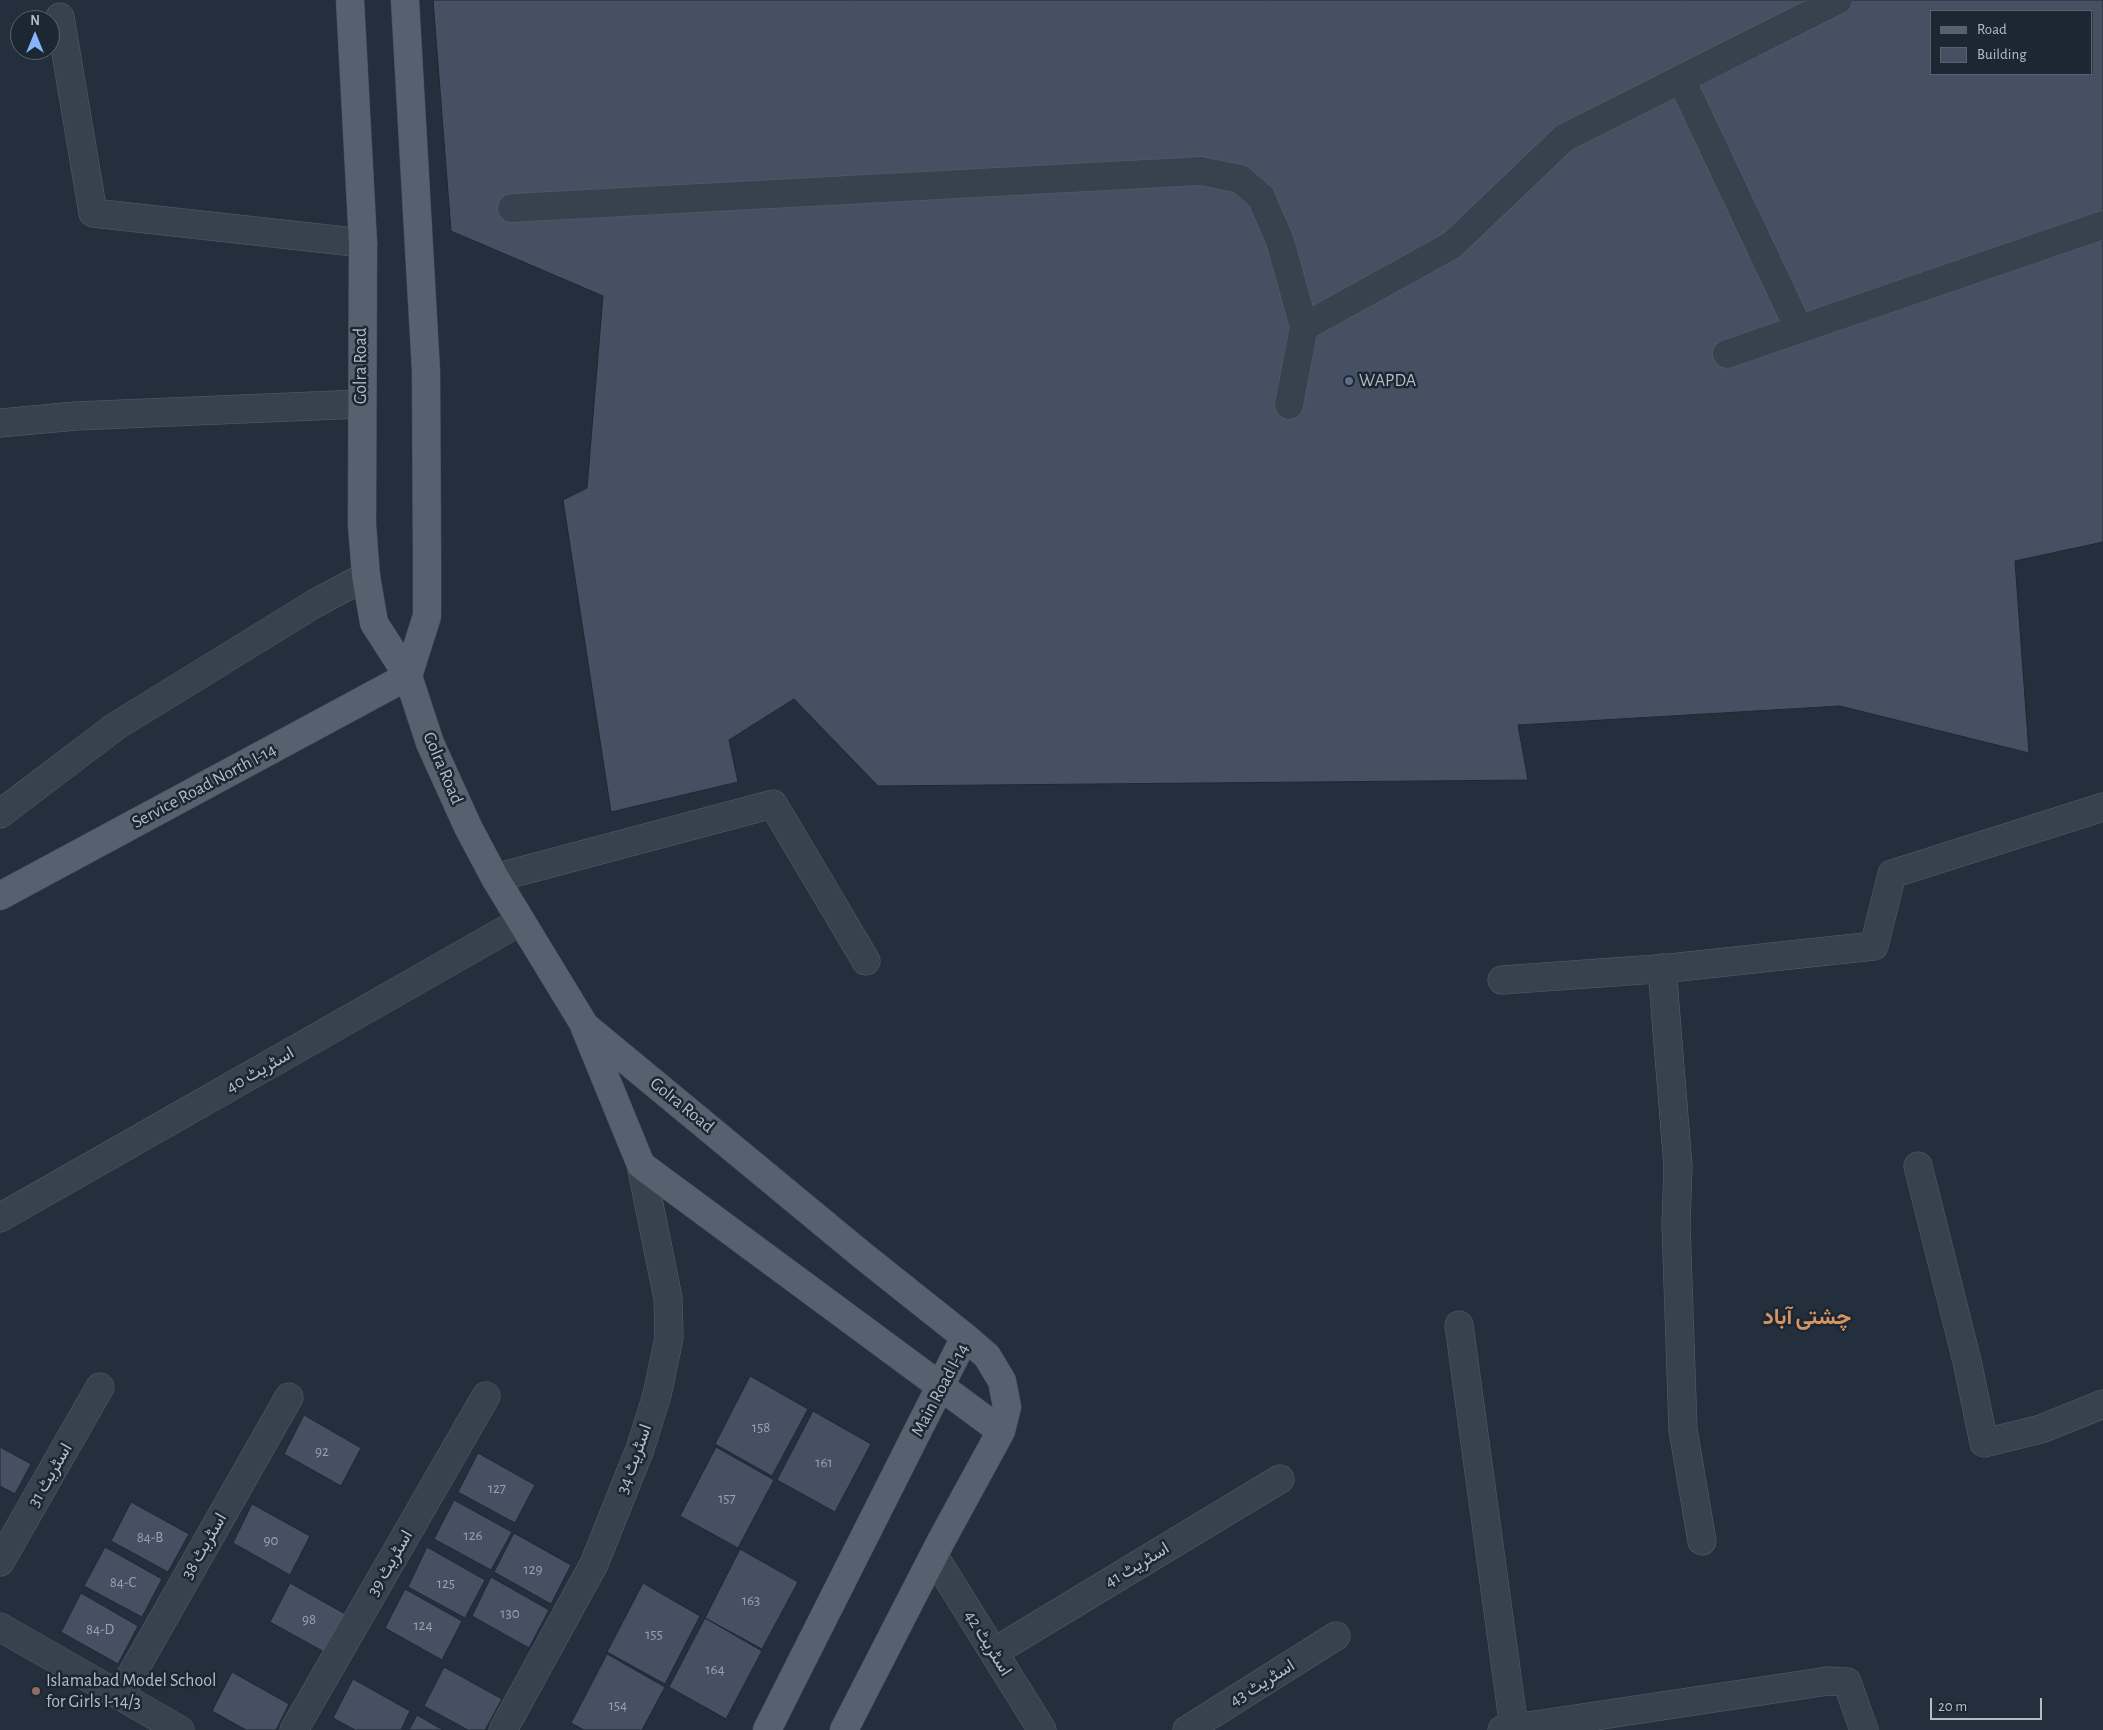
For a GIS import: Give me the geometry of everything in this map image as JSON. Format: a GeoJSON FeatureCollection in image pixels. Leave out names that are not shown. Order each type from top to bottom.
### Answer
{"type":"FeatureCollection","features":[{"type":"Feature","properties":{"kind":"main road","name":"Golra Road"},"geometry":{"type":"LineString","coordinates":[[350,0],[362,243],[362,525],[366,576],[374,623],[408,676],[430,743],[468,826],[495,878],[585,1026],[862,1255],[965,1336]]}},
{"type":"Feature","properties":{"kind":"main road"},"geometry":{"type":"LineString","coordinates":[[405,0],[426,371],[427,497],[427,616],[408,676]]}},
{"type":"Feature","properties":{"kind":"main road","name":"Service Road North I-14"},"geometry":{"type":"LineString","coordinates":[[0,896],[408,676]]}},
{"type":"Feature","properties":{"kind":"main road"},"geometry":{"type":"LineString","coordinates":[[585,1026],[641,1165],[1001,1431]]}},
{"type":"Feature","properties":{"kind":"main road","name":"Main Road I-14"},"geometry":{"type":"LineString","coordinates":[[768,1730],[965,1336],[987,1356],[1002,1381],[1007,1407],[1001,1431],[844,1730]]}},
{"type":"Feature","properties":{"kind":"street"},"geometry":{"type":"LineString","coordinates":[[1304,327],[1452,245],[1564,138],[1838,0]]}},
{"type":"Feature","properties":{"kind":"street"},"geometry":{"type":"LineString","coordinates":[[60,17],[93,213],[362,243]]}},
{"type":"Feature","properties":{"kind":"street"},"geometry":{"type":"LineString","coordinates":[[1681,80],[1799,329]]}},
{"type":"Feature","properties":{"kind":"street"},"geometry":{"type":"LineString","coordinates":[[512,208],[1201,171],[1240,179],[1261,197],[1280,241],[1304,327],[1289,405]]}},
{"type":"Feature","properties":{"kind":"street"},"geometry":{"type":"LineString","coordinates":[[1727,354],[2103,225]]}},
{"type":"Feature","properties":{"kind":"street"},"geometry":{"type":"LineString","coordinates":[[0,423],[76,416],[361,404]]}},
{"type":"Feature","properties":{"kind":"street"},"geometry":{"type":"LineString","coordinates":[[0,814],[116,726],[314,604],[366,576]]}},
{"type":"Feature","properties":{"kind":"street"},"geometry":{"type":"LineString","coordinates":[[495,878],[773,804],[866,961]]}},
{"type":"Feature","properties":{"kind":"street"},"geometry":{"type":"LineString","coordinates":[[1502,980],[1662,968],[1874,946],[1892,874],[2103,807]]}},
{"type":"Feature","properties":{"kind":"street","name":"اسٹریٹ 40"},"geometry":{"type":"LineString","coordinates":[[0,1218],[521,921]]}},
{"type":"Feature","properties":{"kind":"street"},"geometry":{"type":"LineString","coordinates":[[1662,968],[1678,1167],[1676,1224],[1683,1430],[1702,1541]]}},
{"type":"Feature","properties":{"kind":"street","name":"اسٹریٹ 34"},"geometry":{"type":"LineString","coordinates":[[503,1730],[594,1564],[640,1450],[657,1395],[669,1338],[668,1298],[641,1165]]}},
{"type":"Feature","properties":{"kind":"street"},"geometry":{"type":"LineString","coordinates":[[1918,1166],[1984,1443],[2041,1429],[2103,1404]]}},
{"type":"Feature","properties":{"kind":"street"},"geometry":{"type":"LineString","coordinates":[[1459,1325],[1508,1729],[1828,1681],[1847,1682],[1864,1730]]}},
{"type":"Feature","properties":{"kind":"street","name":"اسٹریٹ 31"},"geometry":{"type":"LineString","coordinates":[[0,1562],[100,1387]]}},
{"type":"Feature","properties":{"kind":"street","name":"اسٹریٹ 39"},"geometry":{"type":"LineString","coordinates":[[294,1730],[486,1396]]}},
{"type":"Feature","properties":{"kind":"street","name":"اسٹریٹ 38"},"geometry":{"type":"LineString","coordinates":[[120,1695],[289,1397]]}},
{"type":"Feature","properties":{"kind":"street","name":"اسٹریٹ 41"},"geometry":{"type":"LineString","coordinates":[[994,1652],[1280,1479]]}},
{"type":"Feature","properties":{"kind":"street","name":"اسٹریٹ 42"},"geometry":{"type":"LineString","coordinates":[[934,1556],[1042,1730]]}},
{"type":"Feature","properties":{"kind":"street"},"geometry":{"type":"LineString","coordinates":[[0,1627],[180,1730]]}},
{"type":"Feature","properties":{"kind":"street","name":"اسٹریٹ 43"},"geometry":{"type":"LineString","coordinates":[[1187,1730],[1336,1636]]}},
{"type":"Feature","properties":{"kind":"building","name":"WAPDA"},"geometry":{"type":"Polygon","coordinates":[[[433,0],[2103,0],[2103,542],[2015,561],[2029,753],[1840,706],[1518,725],[1528,780],[878,786],[794,699],[729,740],[738,782],[611,812],[563,500],[587,488],[603,296],[451,231],[433,0]]]}},
{"type":"Feature","properties":{"kind":"building"},"geometry":{"type":"Polygon","coordinates":[[[750,1376],[808,1409],[772,1476],[715,1444],[750,1376]]]}},
{"type":"Feature","properties":{"kind":"building"},"geometry":{"type":"Polygon","coordinates":[[[813,1411],[871,1444],[835,1512],[777,1480],[813,1411]]]}},
{"type":"Feature","properties":{"kind":"building"},"geometry":{"type":"Polygon","coordinates":[[[304,1415],[361,1448],[341,1486],[284,1454],[304,1415]]]}},
{"type":"Feature","properties":{"kind":"building"},"geometry":{"type":"Polygon","coordinates":[[[0,1447],[31,1464],[15,1494],[0,1486],[0,1447]]]}},
{"type":"Feature","properties":{"kind":"building"},"geometry":{"type":"Polygon","coordinates":[[[716,1447],[774,1480],[738,1548],[680,1516],[716,1447]]]}},
{"type":"Feature","properties":{"kind":"building"},"geometry":{"type":"Polygon","coordinates":[[[478,1453],[535,1485],[515,1523],[458,1492],[478,1453]]]}},
{"type":"Feature","properties":{"kind":"building"},"geometry":{"type":"Polygon","coordinates":[[[454,1500],[512,1532],[491,1570],[434,1539],[454,1500]]]}},
{"type":"Feature","properties":{"kind":"building"},"geometry":{"type":"Polygon","coordinates":[[[131,1502],[189,1534],[168,1572],[111,1541],[131,1502]]]}},
{"type":"Feature","properties":{"kind":"building"},"geometry":{"type":"Polygon","coordinates":[[[252,1504],[310,1536],[290,1575],[233,1543],[252,1504]]]}},
{"type":"Feature","properties":{"kind":"building"},"geometry":{"type":"Polygon","coordinates":[[[514,1533],[571,1565],[551,1604],[494,1572],[514,1533]]]}},
{"type":"Feature","properties":{"kind":"building"},"geometry":{"type":"Polygon","coordinates":[[[105,1547],[162,1579],[142,1617],[84,1586],[105,1547]]]}},
{"type":"Feature","properties":{"kind":"building"},"geometry":{"type":"Polygon","coordinates":[[[427,1547],[485,1580],[465,1618],[408,1587],[427,1547]]]}},
{"type":"Feature","properties":{"kind":"building"},"geometry":{"type":"Polygon","coordinates":[[[740,1549],[798,1582],[762,1649],[705,1618],[740,1549]]]}},
{"type":"Feature","properties":{"kind":"building"},"geometry":{"type":"Polygon","coordinates":[[[491,1577],[549,1610],[529,1648],[472,1616],[491,1577]]]}},
{"type":"Feature","properties":{"kind":"building"},"geometry":{"type":"Polygon","coordinates":[[[290,1583],[347,1615],[328,1654],[270,1622],[290,1583]]]}},
{"type":"Feature","properties":{"kind":"building"},"geometry":{"type":"Polygon","coordinates":[[[643,1583],[700,1616],[665,1684],[607,1652],[643,1583]]]}},
{"type":"Feature","properties":{"kind":"building"},"geometry":{"type":"Polygon","coordinates":[[[405,1589],[462,1621],[442,1660],[385,1628],[405,1589]]]}},
{"type":"Feature","properties":{"kind":"building"},"geometry":{"type":"Polygon","coordinates":[[[81,1593],[138,1626],[118,1664],[61,1632],[81,1593]]]}},
{"type":"Feature","properties":{"kind":"building"},"geometry":{"type":"Polygon","coordinates":[[[705,1618],[762,1651],[726,1719],[669,1687],[705,1618]]]}},
{"type":"Feature","properties":{"kind":"building"},"geometry":{"type":"Polygon","coordinates":[[[607,1654],[665,1687],[642,1730],[584,1730],[571,1723],[607,1654]]]}},
{"type":"Feature","properties":{"kind":"building"},"geometry":{"type":"Polygon","coordinates":[[[444,1667],[502,1699],[485,1730],[468,1730],[424,1706],[444,1667]]]}},
{"type":"Feature","properties":{"kind":"building"},"geometry":{"type":"Polygon","coordinates":[[[232,1672],[289,1704],[276,1730],[246,1730],[212,1711],[232,1672]]]}},
{"type":"Feature","properties":{"kind":"building"},"geometry":{"type":"Polygon","coordinates":[[[353,1679],[410,1711],[401,1730],[355,1730],[333,1718],[353,1679]]]}},
{"type":"Feature","properties":{"kind":"building"},"geometry":{"type":"Polygon","coordinates":[[[417,1715],[443,1730],[409,1730],[417,1715]]]}},
{"type":"Feature","properties":{"kind":"place","name":"WAPDA"},"geometry":{"type":"Point","coordinates":[1349,381]}},
{"type":"Feature","properties":{"kind":"place","name":"Islamabad Model School for Girls I-14/3"},"geometry":{"type":"Point","coordinates":[36,1691]}},
{"type":"Feature","properties":{"kind":"district","name":"چشتی آباد"},"geometry":{"type":"Point","coordinates":[1807,1317]}}]}
